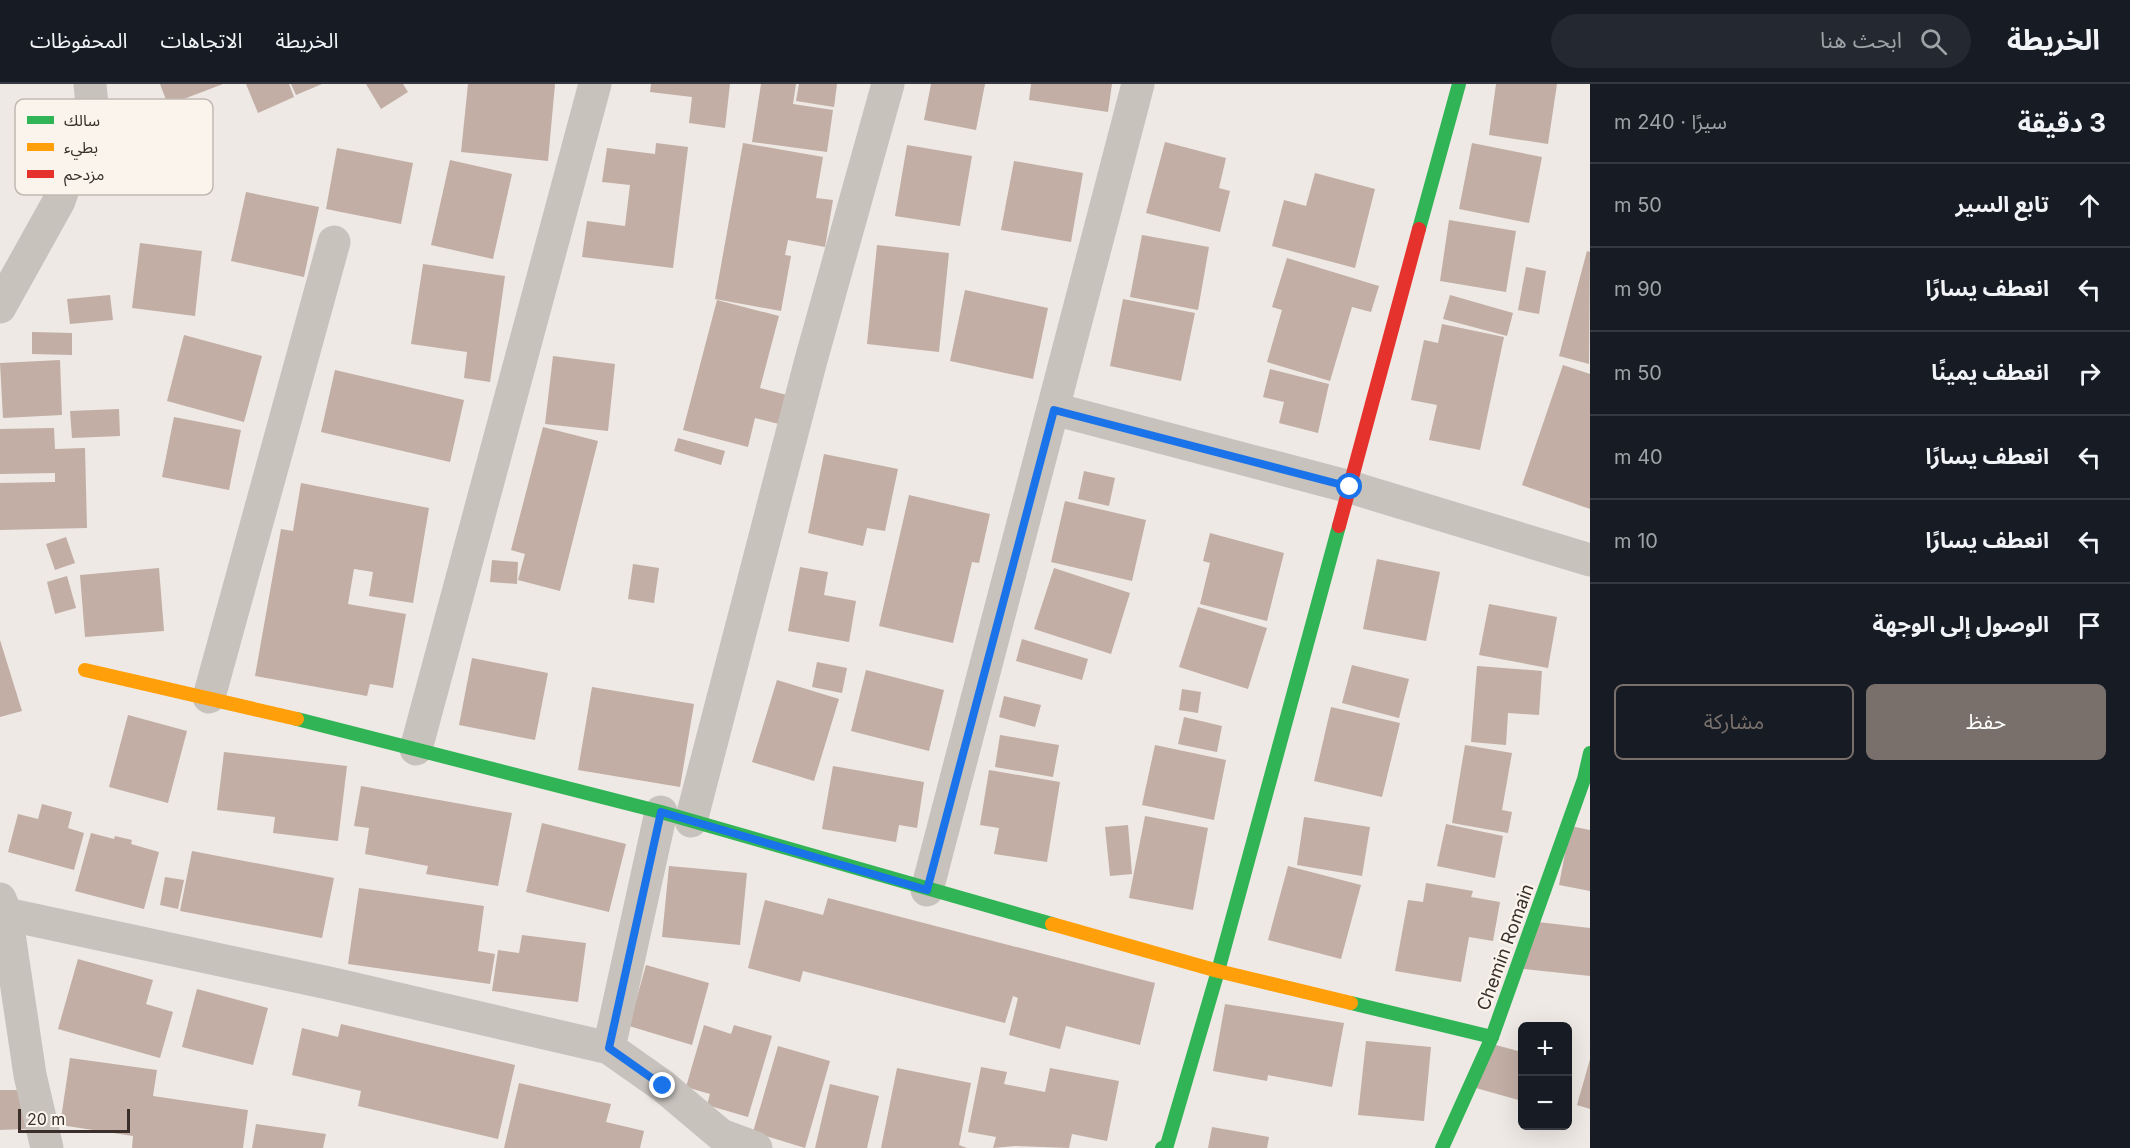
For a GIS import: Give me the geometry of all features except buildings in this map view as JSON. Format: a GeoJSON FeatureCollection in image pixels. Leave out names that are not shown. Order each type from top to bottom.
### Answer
{"type":"FeatureCollection","features":[{"type":"Feature","properties":{"kind":"street"},"geometry":{"type":"LineString","coordinates":[[90,84],[91,99]]}},
{"type":"Feature","properties":{"kind":"street"},"geometry":{"type":"LineString","coordinates":[[416,749],[595,84]]}},
{"type":"Feature","properties":{"kind":"street"},"geometry":{"type":"LineString","coordinates":[[609,1048],[811,360],[888,84]]}},
{"type":"Feature","properties":{"kind":"street"},"geometry":{"type":"LineString","coordinates":[[927,890],[1138,84]]}},
{"type":"Feature","properties":{"kind":"street"},"geometry":{"type":"LineString","coordinates":[[1162,1148],[1167,1145],[1218,971],[1459,84]]}},
{"type":"Feature","properties":{"kind":"street"},"geometry":{"type":"LineString","coordinates":[[0,307],[61,195]]}},
{"type":"Feature","properties":{"kind":"street"},"geometry":{"type":"LineString","coordinates":[[209,697],[334,242]]}},
{"type":"Feature","properties":{"kind":"street"},"geometry":{"type":"LineString","coordinates":[[1054,410],[1350,487],[1590,560]]}},
{"type":"Feature","properties":{"kind":"street"},"geometry":{"type":"LineString","coordinates":[[85,670],[209,697],[676,816],[927,890],[1218,971],[1492,1037]]}},
{"type":"Feature","properties":{"kind":"street","name":"Chemin Romain"},"geometry":{"type":"LineString","coordinates":[[1442,1148],[1492,1037],[1584,779],[1590,753]]}},
{"type":"Feature","properties":{"kind":"street"},"geometry":{"type":"LineString","coordinates":[[47,1148],[30,1075],[3,906],[609,1048],[663,1086],[721,1135],[756,1148]]}},
{"type":"Feature","properties":{"kind":"traffic: fast"},"geometry":{"type":"LineString","coordinates":[[1419,229],[1459,84]]}},
{"type":"Feature","properties":{"kind":"traffic: fast"},"geometry":{"type":"LineString","coordinates":[[1162,1148],[1167,1145],[1218,971],[1339,526]]}},
{"type":"Feature","properties":{"kind":"traffic: fast"},"geometry":{"type":"LineString","coordinates":[[297,719],[661,812],[1052,924]]}},
{"type":"Feature","properties":{"kind":"traffic: fast"},"geometry":{"type":"LineString","coordinates":[[1442,1148],[1492,1037],[1584,779],[1590,753]]}},
{"type":"Feature","properties":{"kind":"traffic: fast"},"geometry":{"type":"LineString","coordinates":[[1351,1003],[1492,1037]]}},
{"type":"Feature","properties":{"kind":"traffic: slow"},"geometry":{"type":"LineString","coordinates":[[85,670],[297,719]]}},
{"type":"Feature","properties":{"kind":"traffic: slow"},"geometry":{"type":"LineString","coordinates":[[1052,924],[1218,971],[1351,1003]]}},
{"type":"Feature","properties":{"kind":"traffic: jam"},"geometry":{"type":"LineString","coordinates":[[1339,526],[1419,229]]}},
{"type":"Feature","properties":{"kind":"route"},"geometry":{"type":"LineString","coordinates":[[663,1086],[609,1048],[661,812],[927,890],[1054,410],[1350,487]]}}]}
